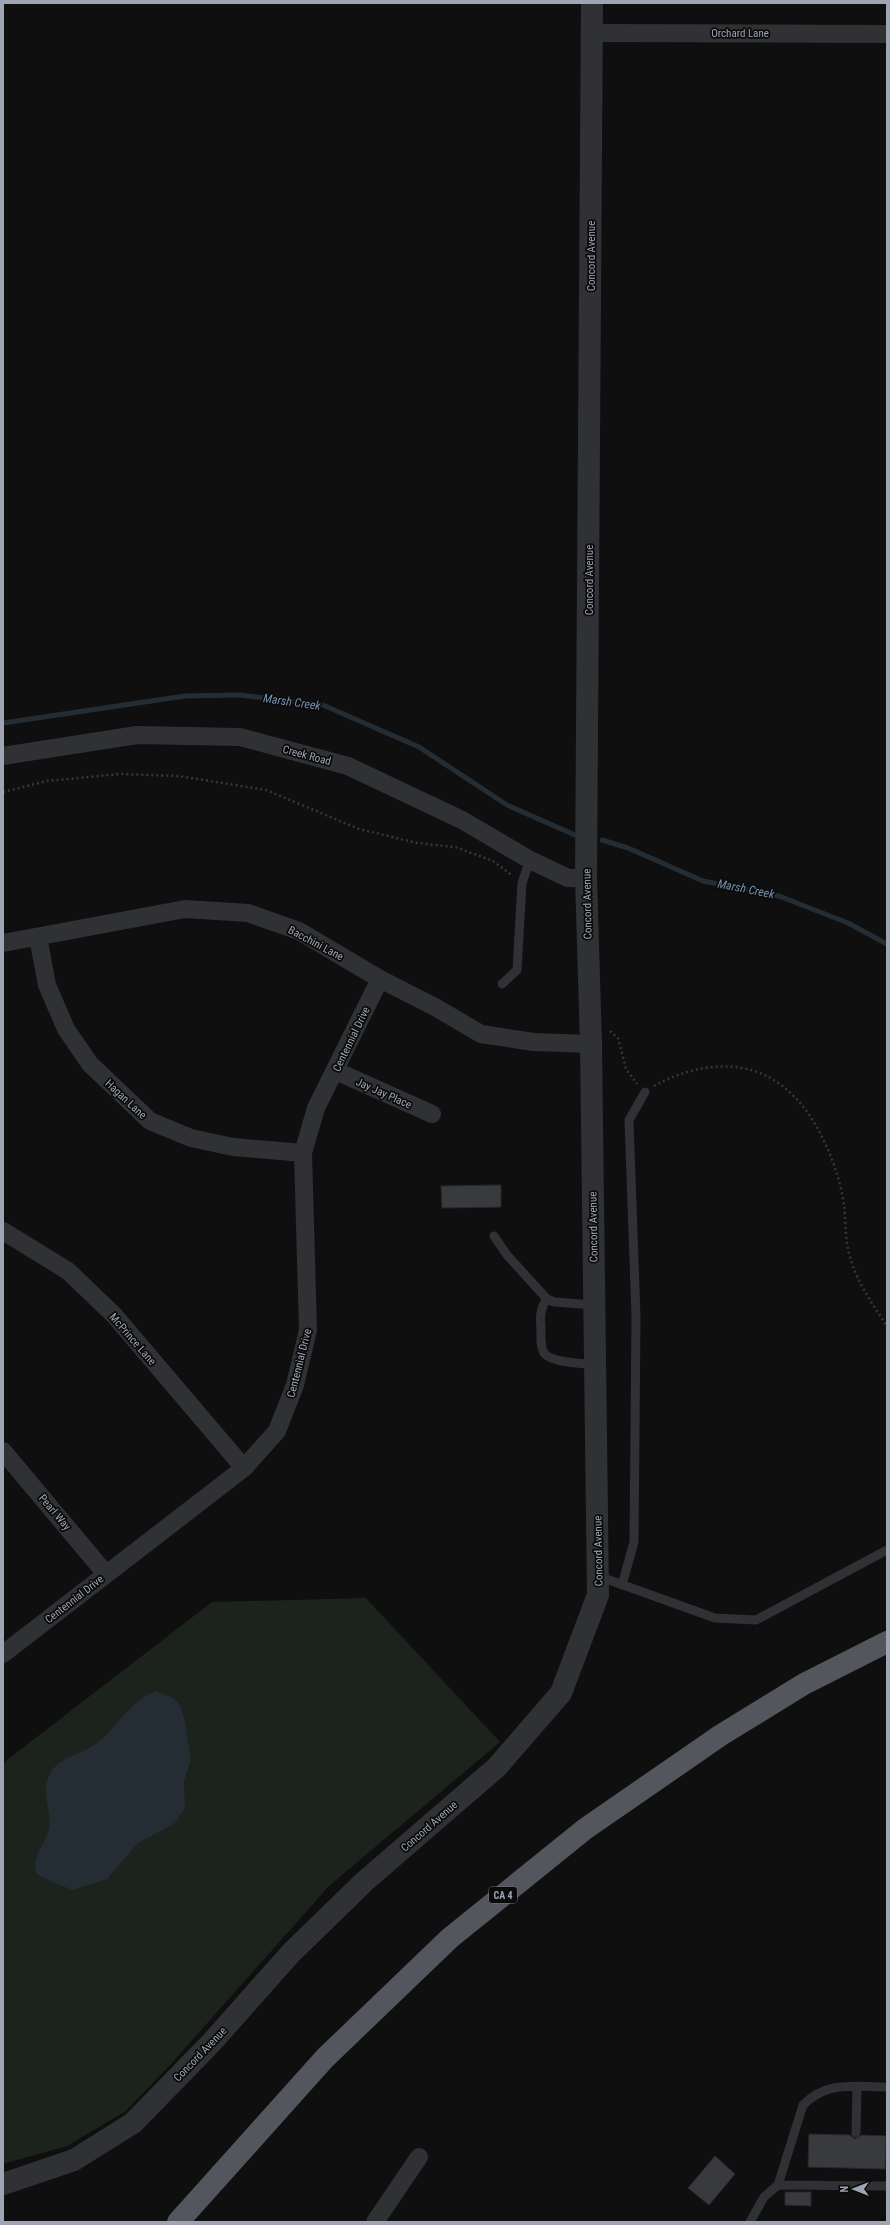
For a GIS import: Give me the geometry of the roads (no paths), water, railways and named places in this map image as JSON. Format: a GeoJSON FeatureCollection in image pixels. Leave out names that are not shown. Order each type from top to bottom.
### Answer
{"type":"FeatureCollection","features":[{"type":"Feature","properties":{"kind":"highway","name":"CA 4"},"geometry":{"type":"LineString","coordinates":[[178,2222],[325,2058],[456,1933],[585,1829],[721,1735],[804,1684],[887,1642]]}},
{"type":"Feature","properties":{"kind":"street","name":"Concord Avenue"},"geometry":{"type":"LineString","coordinates":[[3,2184],[74,2160],[133,2123],[212,2042],[291,1953],[365,1882],[497,1767],[561,1693],[598,1595],[591,1044],[586,878],[592,3]]}},
{"type":"Feature","properties":{"kind":"street","name":"Orchard Lane"},"geometry":{"type":"LineString","coordinates":[[592,33],[887,34]]}},
{"type":"Feature","properties":{"kind":"street","name":"Creek Road"},"geometry":{"type":"LineString","coordinates":[[3,756],[138,736],[240,737],[348,766],[462,820],[530,860],[568,878],[586,878]]}},
{"type":"Feature","properties":{"kind":"street","name":"Bacchini Lane"},"geometry":{"type":"LineString","coordinates":[[3,942],[38,937],[185,909],[248,913],[299,931],[380,979],[435,1007],[481,1034],[533,1042],[591,1044]]}},
{"type":"Feature","properties":{"kind":"street","name":"Hagan Lane"},"geometry":{"type":"LineString","coordinates":[[38,937],[47,985],[66,1029],[90,1064],[150,1121],[191,1138],[233,1147],[303,1153]]}},
{"type":"Feature","properties":{"kind":"street","name":"Centennial Drive"},"geometry":{"type":"LineString","coordinates":[[3,1654],[244,1468],[277,1431],[296,1385],[308,1330],[303,1153],[316,1108],[336,1071],[380,979]]}},
{"type":"Feature","properties":{"kind":"street","name":"Jay Jay Place"},"geometry":{"type":"LineString","coordinates":[[336,1071],[432,1114]]}},
{"type":"Feature","properties":{"kind":"street","name":"McPrince Lane"},"geometry":{"type":"LineString","coordinates":[[3,1231],[68,1271],[114,1315],[244,1468]]}},
{"type":"Feature","properties":{"kind":"street","name":"Pearl Way"},"geometry":{"type":"LineString","coordinates":[[3,1451],[106,1574]]}},
{"type":"Feature","properties":{"kind":"street"},"geometry":{"type":"LineString","coordinates":[[378,2221],[419,2157]]}},
{"type":"Feature","properties":{"kind":"lane"},"geometry":{"type":"LineString","coordinates":[[502,984],[517,970],[522,883],[530,860]]}},
{"type":"Feature","properties":{"kind":"lane"},"geometry":{"type":"LineString","coordinates":[[622,1585],[634,1542],[636,1317],[629,1120],[645,1092]]}},
{"type":"Feature","properties":{"kind":"lane"},"geometry":{"type":"LineString","coordinates":[[494,1236],[507,1255],[547,1299],[554,1302],[594,1305]]}},
{"type":"Feature","properties":{"kind":"lane"},"geometry":{"type":"LineString","coordinates":[[547,1299],[542,1306],[540,1318],[541,1344],[545,1354],[557,1360],[595,1365]]}},
{"type":"Feature","properties":{"kind":"lane"},"geometry":{"type":"LineString","coordinates":[[598,1576],[715,1618],[756,1620],[887,1550]]}},
{"type":"Feature","properties":{"kind":"lane"},"geometry":{"type":"LineString","coordinates":[[750,2222],[764,2197],[778,2185],[803,2104],[813,2095],[833,2086],[887,2088]]}},
{"type":"Feature","properties":{"kind":"lane"},"geometry":{"type":"LineString","coordinates":[[856,2133],[857,2087]]}},
{"type":"Feature","properties":{"kind":"lane"},"geometry":{"type":"LineString","coordinates":[[778,2185],[887,2186]]}},
{"type":"Feature","properties":{"kind":"waterway","name":"Marsh Creek"},"geometry":{"type":"LineString","coordinates":[[3,723],[185,696],[239,695],[323,705],[419,747],[507,805],[575,835]]}},
{"type":"Feature","properties":{"kind":"waterway","name":"Marsh Creek"},"geometry":{"type":"LineString","coordinates":[[602,840],[628,848],[703,881],[779,896],[848,923],[887,944]]}}]}
